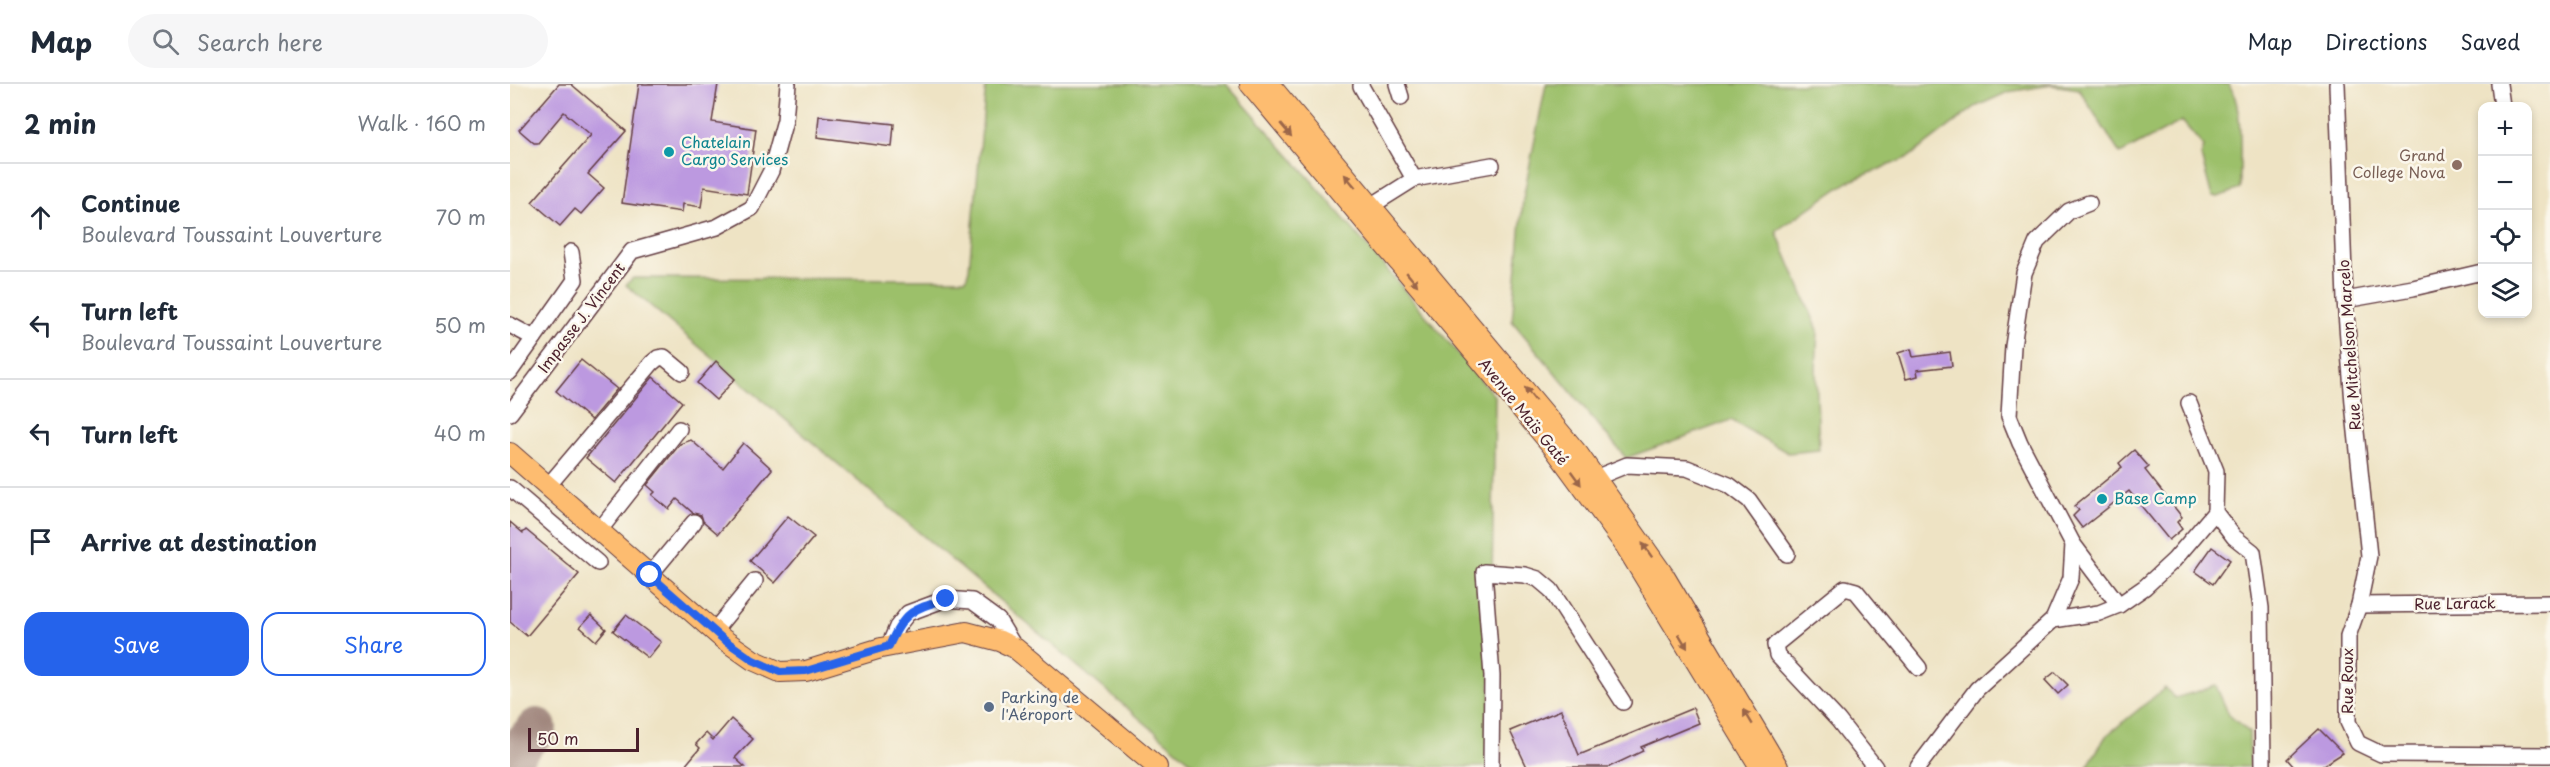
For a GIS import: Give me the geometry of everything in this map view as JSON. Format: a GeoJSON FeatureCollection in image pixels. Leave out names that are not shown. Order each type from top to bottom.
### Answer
{"type":"FeatureCollection","features":[{"type":"Feature","properties":{"kind":"main road","name":"Avenue Maïs Gaté"},"geometry":{"type":"LineString","coordinates":[[1250,84],[1554,448],[1625,545],[1760,767]]}},
{"type":"Feature","properties":{"kind":"main road","name":"Avenue Maïs Gaté"},"geometry":{"type":"LineString","coordinates":[[1269,84],[1526,389],[1595,477],[1663,574],[1778,767]]}},
{"type":"Feature","properties":{"kind":"main road"},"geometry":{"type":"LineString","coordinates":[[510,453],[714,631],[753,660],[780,672],[806,671],[889,646],[966,632],[1000,641],[1015,648],[1157,767]]}},
{"type":"Feature","properties":{"kind":"street","name":"Impasse J. Vincent"},"geometry":{"type":"LineString","coordinates":[[510,413],[632,251],[717,227],[752,208],[771,171],[785,120],[788,84]]}},
{"type":"Feature","properties":{"kind":"street","name":"Rue Mitchelson Marcelo"},"geometry":{"type":"LineString","coordinates":[[2337,84],[2345,300],[2369,556],[2359,605]]}},
{"type":"Feature","properties":{"kind":"street"},"geometry":{"type":"LineString","coordinates":[[2499,84],[2501,102]]}},
{"type":"Feature","properties":{"kind":"street"},"geometry":{"type":"LineString","coordinates":[[1361,86],[1414,179]]}},
{"type":"Feature","properties":{"kind":"street"},"geometry":{"type":"LineString","coordinates":[[1371,206],[1414,179],[1492,165]]}},
{"type":"Feature","properties":{"kind":"street"},"geometry":{"type":"LineString","coordinates":[[2089,203],[2069,211],[2037,242],[2024,273],[2013,346],[2009,416],[2020,443],[2073,544],[2119,604]]}},
{"type":"Feature","properties":{"kind":"street"},"geometry":{"type":"LineString","coordinates":[[510,372],[575,280],[571,252]]}},
{"type":"Feature","properties":{"kind":"street"},"geometry":{"type":"LineString","coordinates":[[2345,300],[2413,288],[2478,273]]}},
{"type":"Feature","properties":{"kind":"street"},"geometry":{"type":"LineString","coordinates":[[510,326],[534,338]]}},
{"type":"Feature","properties":{"kind":"street"},"geometry":{"type":"LineString","coordinates":[[548,486],[658,358],[664,357],[682,372]]}},
{"type":"Feature","properties":{"kind":"street"},"geometry":{"type":"LineString","coordinates":[[2189,403],[2216,471],[2215,512],[2234,537],[2253,552],[2261,608],[2263,767]]}},
{"type":"Feature","properties":{"kind":"street"},"geometry":{"type":"LineString","coordinates":[[599,531],[679,429]]}},
{"type":"Feature","properties":{"kind":"street"},"geometry":{"type":"LineString","coordinates":[[1595,477],[1627,465],[1688,468],[1729,485],[1749,500],[1787,554]]}},
{"type":"Feature","properties":{"kind":"street"},"geometry":{"type":"LineString","coordinates":[[510,488],[598,563]]}},
{"type":"Feature","properties":{"kind":"street"},"geometry":{"type":"LineString","coordinates":[[2053,620],[2099,612],[2119,604],[2145,587],[2174,560],[2215,512]]}},
{"type":"Feature","properties":{"kind":"street"},"geometry":{"type":"LineString","coordinates":[[650,575],[694,522]]}},
{"type":"Feature","properties":{"kind":"street"},"geometry":{"type":"LineString","coordinates":[[1918,767],[1977,689],[2053,620],[2071,579],[2073,544]]}},
{"type":"Feature","properties":{"kind":"street"},"geometry":{"type":"LineString","coordinates":[[1491,767],[1492,676],[1484,572],[1524,574],[1538,579],[1551,590],[1623,702]]}},
{"type":"Feature","properties":{"kind":"street"},"geometry":{"type":"LineString","coordinates":[[714,631],[755,581]]}},
{"type":"Feature","properties":{"kind":"street"},"geometry":{"type":"LineString","coordinates":[[1875,767],[1838,720],[1777,655],[1775,645],[1845,588],[1856,591],[1919,668]]}},
{"type":"Feature","properties":{"kind":"street"},"geometry":{"type":"LineString","coordinates":[[889,646],[897,627],[908,613],[946,599],[972,601],[998,620],[1015,648]]}},
{"type":"Feature","properties":{"kind":"street","name":"Rue Larack"},"geometry":{"type":"LineString","coordinates":[[2359,605],[2550,603]]}},
{"type":"Feature","properties":{"kind":"street","name":"Rue Roux"},"geometry":{"type":"LineString","coordinates":[[2359,605],[2348,636],[2348,722],[2358,743],[2381,754],[2550,755]]}},
{"type":"Feature","properties":{"kind":"green space"},"geometry":{"type":"Polygon","coordinates":[[[986,84],[1226,84],[1300,167],[1495,397],[1489,767],[1197,767],[626,285],[633,278],[966,279],[969,269],[986,84]]]}},
{"type":"Feature","properties":{"kind":"green space"},"geometry":{"type":"Polygon","coordinates":[[[1546,84],[2228,84],[2237,105],[2239,119],[2240,189],[2212,197],[2201,156],[2204,147],[2182,121],[2120,154],[2079,89],[2051,85],[2008,92],[1975,107],[1909,157],[1848,182],[1776,231],[1818,330],[1816,369],[1819,450],[1788,453],[1731,420],[1626,458],[1512,321],[1523,199],[1546,84]]]}},
{"type":"Feature","properties":{"kind":"green space"},"geometry":{"type":"Polygon","coordinates":[[[2216,686],[2229,715],[2249,732],[2250,767],[2087,767],[2106,736],[2165,688],[2175,698],[2216,686]]]}},
{"type":"Feature","properties":{"kind":"building"},"geometry":{"type":"Polygon","coordinates":[[[559,84],[571,84],[626,131],[588,174],[604,188],[581,214],[575,209],[560,226],[532,202],[591,135],[564,112],[538,143],[534,143],[519,130],[559,84]]]}},
{"type":"Feature","properties":{"kind":"building","name":"Chatelain Cargo Services"},"geometry":{"type":"Polygon","coordinates":[[[639,84],[718,84],[712,122],[756,129],[747,194],[704,187],[701,207],[683,204],[682,212],[622,203],[639,84]]]}},
{"type":"Feature","properties":{"kind":"building"},"geometry":{"type":"Polygon","coordinates":[[[819,116],[894,124],[892,147],[817,137],[819,116]]]}},
{"type":"Feature","properties":{"kind":"building"},"geometry":{"type":"Polygon","coordinates":[[[1911,349],[1913,357],[1950,352],[1952,366],[1917,370],[1918,376],[1906,379],[1898,353],[1911,349]]]}},
{"type":"Feature","properties":{"kind":"building"},"geometry":{"type":"Polygon","coordinates":[[[581,360],[617,389],[591,420],[556,391],[581,360]]]}},
{"type":"Feature","properties":{"kind":"building"},"geometry":{"type":"Polygon","coordinates":[[[716,361],[735,379],[716,400],[697,383],[716,361]]]}},
{"type":"Feature","properties":{"kind":"building"},"geometry":{"type":"Polygon","coordinates":[[[653,377],[682,402],[616,483],[586,458],[653,377]]]}},
{"type":"Feature","properties":{"kind":"building"},"geometry":{"type":"Polygon","coordinates":[[[691,440],[723,468],[743,443],[772,469],[718,534],[703,521],[701,515],[693,513],[677,499],[669,509],[652,495],[655,492],[647,485],[680,444],[691,440]]]}},
{"type":"Feature","properties":{"kind":"building","name":"Base Camp"},"geometry":{"type":"Polygon","coordinates":[[[2134,450],[2149,467],[2145,470],[2182,517],[2177,522],[2182,529],[2169,540],[2129,491],[2082,528],[2073,516],[2079,510],[2074,506],[2122,467],[2119,463],[2134,450]]]}},
{"type":"Feature","properties":{"kind":"building"},"geometry":{"type":"Polygon","coordinates":[[[788,516],[814,537],[775,583],[750,561],[788,516]]]}},
{"type":"Feature","properties":{"kind":"building"},"geometry":{"type":"Polygon","coordinates":[[[510,522],[523,533],[526,530],[579,574],[527,636],[510,622],[510,522]]]}},
{"type":"Feature","properties":{"kind":"building"},"geometry":{"type":"Polygon","coordinates":[[[2212,547],[2230,560],[2213,584],[2195,571],[2212,547]]]}},
{"type":"Feature","properties":{"kind":"building"},"geometry":{"type":"Polygon","coordinates":[[[591,615],[606,629],[596,641],[580,627],[591,615]]]}},
{"type":"Feature","properties":{"kind":"building"},"geometry":{"type":"Polygon","coordinates":[[[626,615],[661,642],[648,658],[613,631],[626,615]]]}},
{"type":"Feature","properties":{"kind":"building"},"geometry":{"type":"Polygon","coordinates":[[[2055,672],[2068,685],[2058,694],[2045,680],[2055,672]]]}},
{"type":"Feature","properties":{"kind":"building"},"geometry":{"type":"Polygon","coordinates":[[[1693,708],[1699,723],[1641,747],[1643,751],[1609,767],[1527,767],[1510,731],[1561,710],[1579,755],[1693,708]]]}},
{"type":"Feature","properties":{"kind":"building"},"geometry":{"type":"Polygon","coordinates":[[[731,719],[753,739],[735,758],[745,767],[684,767],[700,748],[696,744],[706,733],[713,740],[731,719]]]}},
{"type":"Feature","properties":{"kind":"building"},"geometry":{"type":"Polygon","coordinates":[[[2319,729],[2343,753],[2321,767],[2294,767],[2287,759],[2319,729]]]}},
{"type":"Feature","properties":{"kind":"taxiway"},"geometry":{"type":"LineString","coordinates":[[510,759],[537,728]]}},
{"type":"Feature","properties":{"kind":"place","name":"Chatelain Cargo Services"},"geometry":{"type":"Point","coordinates":[669,152]}},
{"type":"Feature","properties":{"kind":"place","name":"Grand College Nova"},"geometry":{"type":"Point","coordinates":[2457,165]}},
{"type":"Feature","properties":{"kind":"place","name":"Base Camp"},"geometry":{"type":"Point","coordinates":[2102,499]}},
{"type":"Feature","properties":{"kind":"place","name":"Parking de l'Aéroport"},"geometry":{"type":"Point","coordinates":[989,707]}},
{"type":"Feature","properties":{"kind":"route"},"geometry":{"type":"LineString","coordinates":[[650,575],[723,639],[753,660],[780,672],[806,671],[889,646],[897,627],[908,613],[946,599]]}}]}
